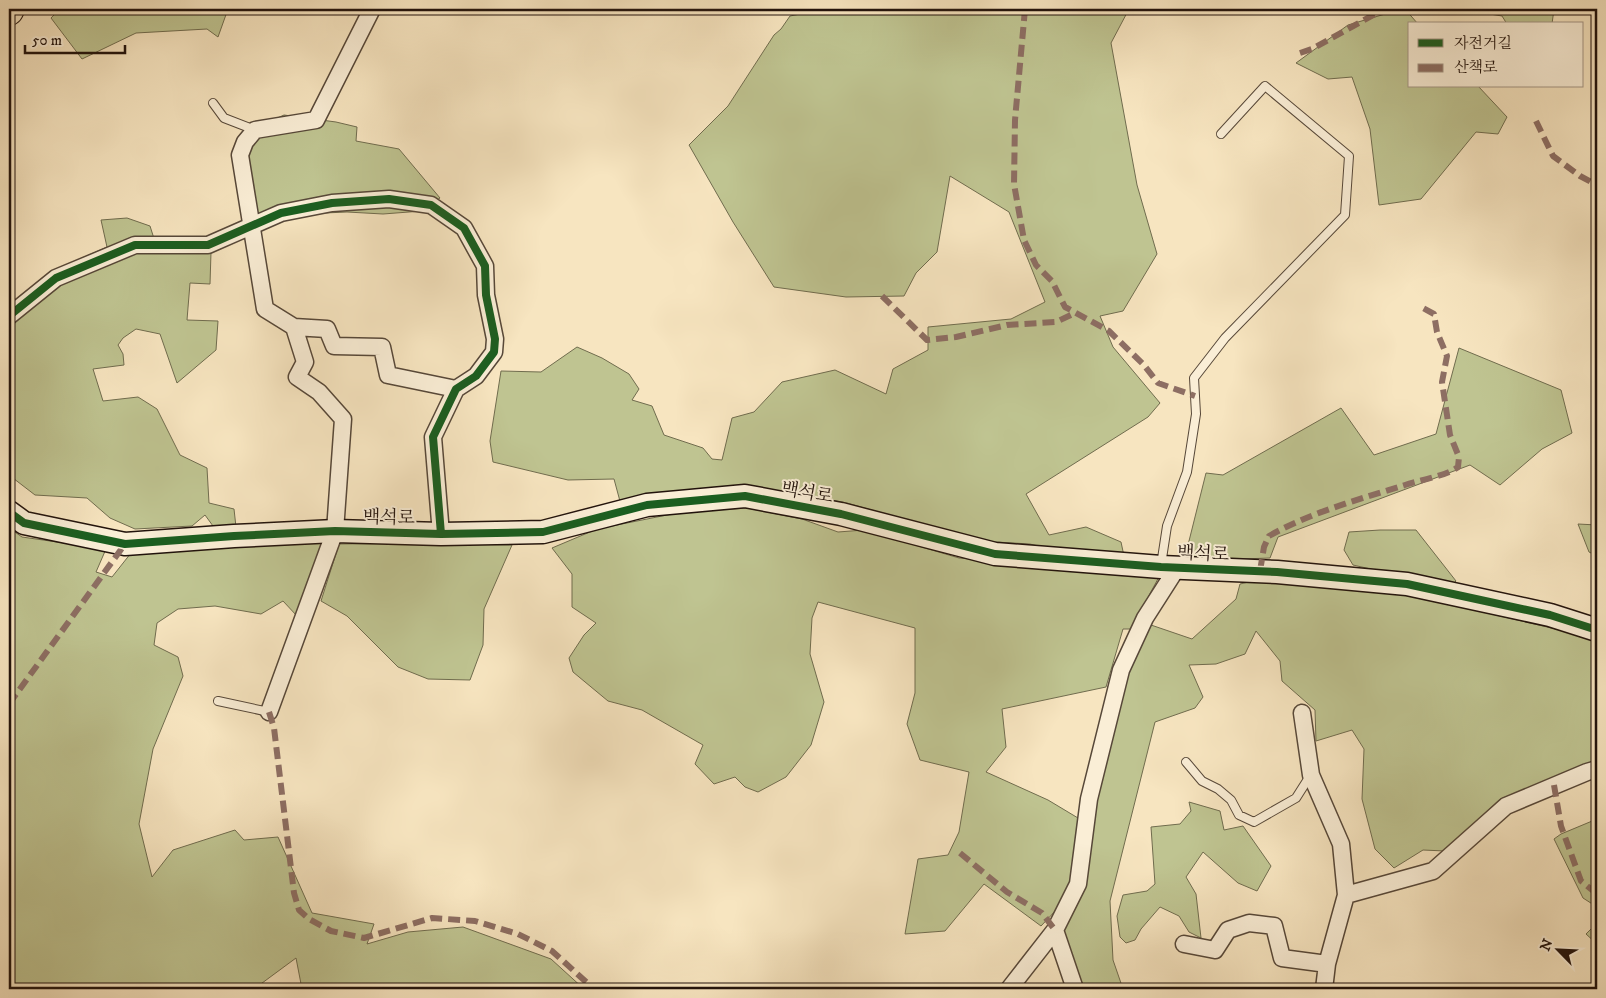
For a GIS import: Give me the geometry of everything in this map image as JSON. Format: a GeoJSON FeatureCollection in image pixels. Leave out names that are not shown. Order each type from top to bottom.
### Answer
{"type":"FeatureCollection","features":[{"type":"Feature","properties":{"kind":"street"},"geometry":{"type":"LineString","coordinates":[[372,9],[316,120],[255,130],[245,142],[240,155],[265,309],[294,327],[327,329],[334,346],[382,347],[388,375],[456,389]]}},
{"type":"Feature","properties":{"kind":"street"},"geometry":{"type":"LineString","coordinates":[[9,316],[56,278],[135,245],[208,245],[281,213],[332,202],[389,199],[431,205],[464,228],[485,266],[486,295],[495,339],[494,352],[476,376],[456,389],[433,437],[441,534]]}},
{"type":"Feature","properties":{"kind":"street"},"geometry":{"type":"LineString","coordinates":[[269,712],[335,531],[343,419],[319,392],[297,377],[305,362],[294,327]]}},
{"type":"Feature","properties":{"kind":"street","name":"백석로"},"geometry":{"type":"LineString","coordinates":[[9,512],[24,523],[125,544],[335,531],[441,534],[543,532],[647,506],[745,496],[841,514],[995,554],[1169,567],[1277,572],[1407,584],[1550,615],[1597,630]]}},
{"type":"Feature","properties":{"kind":"street"},"geometry":{"type":"LineString","coordinates":[[1009,989],[1055,930],[1078,884],[1089,799],[1121,670],[1169,567]]}},
{"type":"Feature","properties":{"kind":"street"},"geometry":{"type":"LineString","coordinates":[[1302,713],[1312,775],[1340,844],[1346,895],[1327,964],[1324,989]]}},
{"type":"Feature","properties":{"kind":"street"},"geometry":{"type":"LineString","coordinates":[[1346,895],[1433,871],[1506,806],[1597,769]]}},
{"type":"Feature","properties":{"kind":"street"},"geometry":{"type":"LineString","coordinates":[[1184,944],[1215,950],[1228,930],[1249,923],[1274,926],[1282,958],[1327,964]]}},
{"type":"Feature","properties":{"kind":"street"},"geometry":{"type":"LineString","coordinates":[[1055,930],[1075,989]]}},
{"type":"Feature","properties":{"kind":"lane"},"geometry":{"type":"LineString","coordinates":[[1169,567],[1167,526],[1186,472],[1196,414],[1194,378],[1225,338],[1345,215],[1349,156],[1265,86],[1222,134]]}},
{"type":"Feature","properties":{"kind":"lane"},"geometry":{"type":"LineString","coordinates":[[213,103],[224,118],[255,130]]}},
{"type":"Feature","properties":{"kind":"lane"},"geometry":{"type":"LineString","coordinates":[[218,701],[269,712]]}},
{"type":"Feature","properties":{"kind":"lane"},"geometry":{"type":"LineString","coordinates":[[1186,762],[1202,781],[1218,788],[1232,800],[1240,815],[1254,822],[1296,798],[1312,775]]}},
{"type":"Feature","properties":{"kind":"green space"},"geometry":{"type":"Polygon","coordinates":[[[60,9],[228,9],[218,37],[207,29],[136,33],[82,59],[51,18],[60,9]]]}},
{"type":"Feature","properties":{"kind":"green space"},"geometry":{"type":"Polygon","coordinates":[[[826,9],[1129,9],[1111,43],[1137,185],[1157,254],[1123,311],[1100,316],[1113,347],[1160,403],[1148,417],[1026,494],[1049,535],[1086,527],[1121,542],[1124,556],[1057,551],[1030,544],[979,541],[847,503],[804,495],[741,490],[621,505],[614,479],[568,480],[493,462],[490,441],[501,371],[541,372],[577,347],[602,358],[629,374],[639,389],[632,400],[652,406],[664,435],[703,448],[712,459],[722,460],[732,418],[754,412],[782,382],[835,370],[886,394],[893,369],[928,350],[928,327],[1011,319],[1045,302],[1009,212],[950,176],[937,252],[916,273],[904,296],[846,297],[774,287],[733,222],[689,145],[728,106],[774,35],[790,16],[826,9]]]}},
{"type":"Feature","properties":{"kind":"green space"},"geometry":{"type":"Polygon","coordinates":[[[1405,9],[1416,22],[1408,22],[1408,88],[1480,88],[1507,117],[1498,134],[1476,132],[1421,199],[1379,205],[1370,129],[1352,77],[1328,79],[1296,63],[1348,25],[1405,9]]]}},
{"type":"Feature","properties":{"kind":"green space"},"geometry":{"type":"Polygon","coordinates":[[[1485,9],[1554,9],[1552,22],[1506,22],[1502,16],[1490,14],[1485,9]]]}},
{"type":"Feature","properties":{"kind":"green space"},"geometry":{"type":"Polygon","coordinates":[[[284,115],[336,122],[357,127],[356,141],[399,149],[440,198],[422,211],[383,214],[347,212],[256,216],[246,132],[284,115]]]}},
{"type":"Feature","properties":{"kind":"green space"},"geometry":{"type":"Polygon","coordinates":[[[127,218],[150,226],[157,248],[211,252],[210,284],[190,283],[187,320],[218,321],[216,350],[177,383],[160,334],[136,329],[123,338],[118,345],[123,354],[124,365],[93,369],[103,401],[138,397],[157,409],[180,455],[207,468],[209,503],[234,509],[236,527],[213,526],[205,515],[192,526],[135,529],[110,518],[87,498],[35,495],[9,475],[9,323],[64,266],[107,247],[101,220],[127,218]]]}},
{"type":"Feature","properties":{"kind":"green space"},"geometry":{"type":"Polygon","coordinates":[[[1459,348],[1561,390],[1572,433],[1542,449],[1500,485],[1470,465],[1278,537],[1270,558],[1184,561],[1206,473],[1223,475],[1341,408],[1374,455],[1436,434],[1459,348]]]}},
{"type":"Feature","properties":{"kind":"green space"},"geometry":{"type":"Polygon","coordinates":[[[747,508],[802,519],[838,532],[864,530],[959,558],[1160,575],[1131,629],[1123,629],[1106,687],[1002,709],[1006,747],[986,772],[1048,800],[1078,818],[1071,881],[1059,907],[1041,926],[984,884],[945,931],[905,934],[918,859],[948,855],[959,832],[969,772],[920,760],[907,724],[915,693],[915,628],[818,602],[812,618],[810,654],[824,702],[811,745],[786,777],[758,792],[745,787],[735,777],[714,784],[695,764],[703,745],[642,710],[608,701],[573,672],[569,658],[584,635],[596,623],[572,607],[572,574],[552,548],[597,529],[682,512],[747,508]]]}},
{"type":"Feature","properties":{"kind":"green space"},"geometry":{"type":"Polygon","coordinates":[[[1578,524],[1597,525],[1597,556],[1589,552],[1578,524]]]}},
{"type":"Feature","properties":{"kind":"green space"},"geometry":{"type":"Polygon","coordinates":[[[9,528],[22,537],[106,549],[96,572],[112,577],[131,553],[324,541],[297,616],[283,601],[261,614],[215,606],[178,609],[157,623],[154,645],[178,657],[183,676],[153,749],[139,824],[152,877],[173,850],[235,830],[244,840],[278,837],[312,913],[374,924],[367,944],[408,932],[463,927],[551,959],[584,989],[302,989],[296,958],[254,989],[9,989],[9,528]]]}},
{"type":"Feature","properties":{"kind":"green space"},"geometry":{"type":"Polygon","coordinates":[[[1416,530],[1456,581],[1450,587],[1353,565],[1344,550],[1349,532],[1416,530]]]}},
{"type":"Feature","properties":{"kind":"green space"},"geometry":{"type":"Polygon","coordinates":[[[339,544],[512,545],[484,609],[483,645],[470,680],[428,679],[398,667],[347,616],[321,601],[339,544]]]}},
{"type":"Feature","properties":{"kind":"green space"},"geometry":{"type":"Polygon","coordinates":[[[1253,581],[1355,588],[1415,596],[1577,634],[1597,641],[1597,764],[1500,799],[1445,851],[1423,850],[1394,868],[1375,849],[1362,799],[1364,749],[1352,730],[1316,741],[1315,710],[1282,681],[1280,661],[1256,631],[1245,654],[1216,664],[1189,665],[1203,697],[1195,708],[1155,722],[1110,901],[1113,960],[1123,989],[1082,989],[1060,929],[1133,657],[1151,625],[1192,639],[1236,599],[1240,584],[1253,581]]]}},
{"type":"Feature","properties":{"kind":"green space"},"geometry":{"type":"Polygon","coordinates":[[[1189,802],[1220,811],[1224,830],[1243,826],[1271,866],[1257,891],[1238,883],[1203,852],[1186,877],[1196,894],[1201,938],[1189,932],[1179,916],[1160,907],[1141,929],[1135,940],[1126,943],[1120,937],[1117,916],[1123,895],[1147,891],[1155,884],[1151,827],[1180,824],[1191,811],[1189,802]]]}},
{"type":"Feature","properties":{"kind":"green space"},"geometry":{"type":"Polygon","coordinates":[[[1597,819],[1597,907],[1583,898],[1554,839],[1561,834],[1597,819]]]}},
{"type":"Feature","properties":{"kind":"green space"},"geometry":{"type":"Polygon","coordinates":[[[1597,923],[1597,944],[1586,934],[1597,923]]]}},
{"type":"Feature","properties":{"kind":"marked path"},"geometry":{"type":"LineString","coordinates":[[1025,9],[1015,120],[1014,184],[1024,240],[1036,265],[1052,281],[1065,307],[1109,331],[1143,364],[1158,383],[1195,396]]}},
{"type":"Feature","properties":{"kind":"marked path"},"geometry":{"type":"LineString","coordinates":[[1300,53],[1312,49],[1384,9]]}},
{"type":"Feature","properties":{"kind":"marked path"},"geometry":{"type":"LineString","coordinates":[[1536,121],[1553,156],[1580,176],[1597,185]]}},
{"type":"Feature","properties":{"kind":"marked path"},"geometry":{"type":"LineString","coordinates":[[882,296],[927,340],[956,337],[1007,325],[1056,322],[1075,313]]}},
{"type":"Feature","properties":{"kind":"marked path"},"geometry":{"type":"LineString","coordinates":[[1260,571],[1264,547],[1269,536],[1284,528],[1335,507],[1440,475],[1458,467],[1459,457],[1450,435],[1442,382],[1447,356],[1437,332],[1434,314],[1421,307]]}},
{"type":"Feature","properties":{"kind":"marked path"},"geometry":{"type":"LineString","coordinates":[[9,704],[125,544]]}},
{"type":"Feature","properties":{"kind":"marked path"},"geometry":{"type":"LineString","coordinates":[[269,712],[274,728],[294,893],[299,910],[309,919],[331,931],[364,938],[432,918],[475,921],[518,934],[552,951],[594,989]]}},
{"type":"Feature","properties":{"kind":"marked path"},"geometry":{"type":"LineString","coordinates":[[1554,785],[1561,826],[1581,881],[1597,894]]}},
{"type":"Feature","properties":{"kind":"marked path"},"geometry":{"type":"LineString","coordinates":[[960,853],[1007,892],[1042,913],[1055,930]]}},
{"type":"Feature","properties":{"kind":"cycle path"},"geometry":{"type":"LineString","coordinates":[[9,316],[56,278],[135,245],[208,245],[281,213],[332,203],[389,199],[431,205],[464,228],[485,266],[486,295],[495,339],[494,352],[476,376],[456,389],[433,437],[441,534]]}},
{"type":"Feature","properties":{"kind":"cycle path"},"geometry":{"type":"LineString","coordinates":[[9,512],[24,523],[125,544],[335,531],[441,534],[543,532],[647,505],[745,496],[841,514],[995,554],[1161,567],[1277,572],[1407,584],[1550,615],[1597,630]]}}]}
